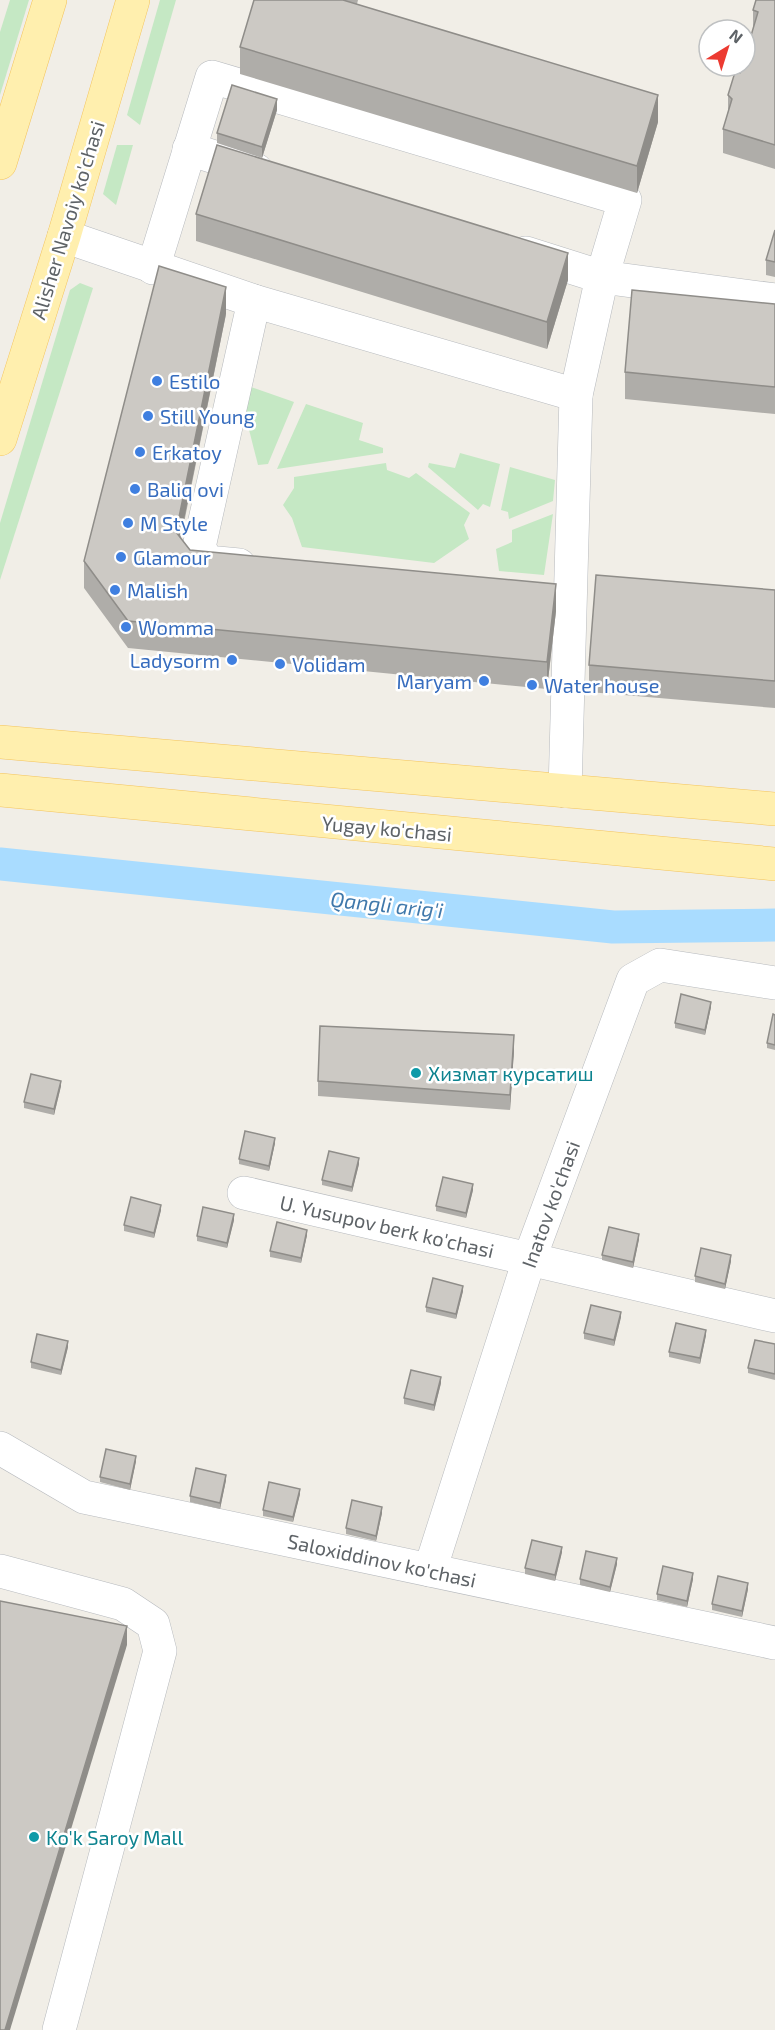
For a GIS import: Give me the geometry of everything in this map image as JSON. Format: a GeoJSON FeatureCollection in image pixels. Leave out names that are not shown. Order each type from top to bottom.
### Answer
{"type":"FeatureCollection","features":[{"type":"Feature","properties":{"kind":"main road"},"geometry":{"type":"LineString","coordinates":[[0,163],[50,0]]}},
{"type":"Feature","properties":{"kind":"main road","name":"Alisher Navoiy ko'chasi"},"geometry":{"type":"LineString","coordinates":[[0,439],[64,236],[133,0]]}},
{"type":"Feature","properties":{"kind":"main road"},"geometry":{"type":"LineString","coordinates":[[0,742],[775,809]]}},
{"type":"Feature","properties":{"kind":"main road","name":"Yugay ko'chasi"},"geometry":{"type":"LineString","coordinates":[[0,790],[775,864]]}},
{"type":"Feature","properties":{"kind":"street"},"geometry":{"type":"LineString","coordinates":[[153,268],[212,77],[625,200],[602,277],[576,395],[562,590],[565,791]]}},
{"type":"Feature","properties":{"kind":"street"},"geometry":{"type":"LineString","coordinates":[[189,149],[289,180]]}},
{"type":"Feature","properties":{"kind":"street"},"geometry":{"type":"LineString","coordinates":[[64,236],[254,301],[576,395]]}},
{"type":"Feature","properties":{"kind":"street"},"geometry":{"type":"LineString","coordinates":[[502,246],[602,277],[775,300]]}},
{"type":"Feature","properties":{"kind":"street"},"geometry":{"type":"LineString","coordinates":[[254,301],[199,547],[207,562],[265,567]]}},
{"type":"Feature","properties":{"kind":"street"},"geometry":{"type":"LineString","coordinates":[[562,590],[604,581]]}},
{"type":"Feature","properties":{"kind":"street","name":"Inatov ko'chasi"},"geometry":{"type":"LineString","coordinates":[[430,1570],[529,1260],[633,980],[660,965],[775,982]]}},
{"type":"Feature","properties":{"kind":"street","name":"U. Yusupov berk ko'chasi"},"geometry":{"type":"LineString","coordinates":[[244,1192],[775,1316]]}},
{"type":"Feature","properties":{"kind":"street","name":"Saloxiddinov ko'chasi"},"geometry":{"type":"LineString","coordinates":[[0,1448],[84,1497],[775,1643]]}},
{"type":"Feature","properties":{"kind":"street"},"geometry":{"type":"LineString","coordinates":[[0,1571],[123,1604],[153,1624],[160,1651],[59,2030]]}},
{"type":"Feature","properties":{"kind":"green space"},"geometry":{"type":"Polygon","coordinates":[[[10,0],[29,0],[0,95],[0,32],[10,0]]]}},
{"type":"Feature","properties":{"kind":"green space"},"geometry":{"type":"Polygon","coordinates":[[[160,0],[176,0],[140,125],[127,115],[160,0]]]}},
{"type":"Feature","properties":{"kind":"green space"},"geometry":{"type":"Polygon","coordinates":[[[117,145],[133,145],[116,205],[103,194],[117,145]]]}},
{"type":"Feature","properties":{"kind":"green space"},"geometry":{"type":"Polygon","coordinates":[[[80,283],[93,288],[0,580],[0,523],[70,290],[80,283]]]}},
{"type":"Feature","properties":{"kind":"green space"},"geometry":{"type":"Polygon","coordinates":[[[251,387],[294,402],[268,464],[258,465],[244,410],[251,387]]]}},
{"type":"Feature","properties":{"kind":"green space"},"geometry":{"type":"Polygon","coordinates":[[[306,404],[363,423],[359,440],[383,448],[383,453],[277,469],[306,404]]]}},
{"type":"Feature","properties":{"kind":"green space"},"geometry":{"type":"Polygon","coordinates":[[[460,453],[500,464],[490,507],[483,504],[478,510],[428,467],[429,463],[455,468],[460,453]]]}},
{"type":"Feature","properties":{"kind":"green space"},"geometry":{"type":"Polygon","coordinates":[[[386,463],[387,470],[409,478],[416,473],[470,513],[464,525],[469,539],[434,563],[302,547],[292,518],[283,505],[294,488],[294,477],[386,463]]]}},
{"type":"Feature","properties":{"kind":"green space"},"geometry":{"type":"Polygon","coordinates":[[[510,467],[555,480],[553,501],[509,519],[508,512],[501,510],[510,467]]]}},
{"type":"Feature","properties":{"kind":"green space"},"geometry":{"type":"Polygon","coordinates":[[[553,514],[544,575],[499,571],[496,549],[512,542],[512,530],[553,514]]]}},
{"type":"Feature","properties":{"kind":"building"},"geometry":{"type":"Polygon","coordinates":[[[254,0],[343,0],[658,95],[637,166],[240,47],[254,0]]]}},
{"type":"Feature","properties":{"kind":"building"},"geometry":{"type":"Polygon","coordinates":[[[756,0],[775,0],[775,145],[723,129],[732,99],[728,95],[733,78],[757,78],[758,12],[753,10],[756,0]]]}},
{"type":"Feature","properties":{"kind":"building"},"geometry":{"type":"Polygon","coordinates":[[[232,85],[277,99],[262,147],[217,133],[232,85]]]}},
{"type":"Feature","properties":{"kind":"building"},"geometry":{"type":"Polygon","coordinates":[[[217,145],[568,253],[547,322],[196,214],[217,145]]]}},
{"type":"Feature","properties":{"kind":"building"},"geometry":{"type":"Polygon","coordinates":[[[775,230],[775,262],[766,260],[775,230]]]}},
{"type":"Feature","properties":{"kind":"building"},"geometry":{"type":"Polygon","coordinates":[[[159,266],[226,287],[176,532],[190,550],[556,584],[547,662],[128,621],[84,561],[159,266]]]}},
{"type":"Feature","properties":{"kind":"building"},"geometry":{"type":"Polygon","coordinates":[[[632,290],[775,304],[775,387],[625,372],[632,290]]]}},
{"type":"Feature","properties":{"kind":"building"},"geometry":{"type":"Polygon","coordinates":[[[596,575],[775,590],[775,681],[589,665],[596,575]]]}},
{"type":"Feature","properties":{"kind":"building"},"geometry":{"type":"Polygon","coordinates":[[[681,994],[711,1002],[705,1030],[675,1023],[681,994]]]}},
{"type":"Feature","properties":{"kind":"building"},"geometry":{"type":"Polygon","coordinates":[[[773,1014],[775,1015],[775,1045],[767,1043],[773,1014]]]}},
{"type":"Feature","properties":{"kind":"building","name":"Хизмат курсатиш"},"geometry":{"type":"Polygon","coordinates":[[[320,1026],[514,1035],[510,1095],[318,1081],[320,1026]]]}},
{"type":"Feature","properties":{"kind":"building"},"geometry":{"type":"Polygon","coordinates":[[[31,1074],[61,1081],[54,1109],[24,1102],[31,1074]]]}},
{"type":"Feature","properties":{"kind":"building"},"geometry":{"type":"Polygon","coordinates":[[[245,1131],[275,1138],[269,1166],[239,1159],[245,1131]]]}},
{"type":"Feature","properties":{"kind":"building"},"geometry":{"type":"Polygon","coordinates":[[[329,1151],[359,1158],[352,1187],[322,1180],[329,1151]]]}},
{"type":"Feature","properties":{"kind":"building"},"geometry":{"type":"Polygon","coordinates":[[[443,1177],[473,1184],[466,1213],[436,1206],[443,1177]]]}},
{"type":"Feature","properties":{"kind":"building"},"geometry":{"type":"Polygon","coordinates":[[[131,1197],[161,1205],[154,1233],[124,1225],[131,1197]]]}},
{"type":"Feature","properties":{"kind":"building"},"geometry":{"type":"Polygon","coordinates":[[[203,1207],[234,1214],[227,1243],[197,1236],[203,1207]]]}},
{"type":"Feature","properties":{"kind":"building"},"geometry":{"type":"Polygon","coordinates":[[[277,1222],[307,1230],[301,1258],[270,1251],[277,1222]]]}},
{"type":"Feature","properties":{"kind":"building"},"geometry":{"type":"Polygon","coordinates":[[[609,1227],[639,1234],[633,1262],[602,1255],[609,1227]]]}},
{"type":"Feature","properties":{"kind":"building"},"geometry":{"type":"Polygon","coordinates":[[[701,1248],[731,1255],[725,1284],[695,1276],[701,1248]]]}},
{"type":"Feature","properties":{"kind":"building"},"geometry":{"type":"Polygon","coordinates":[[[433,1278],[463,1286],[456,1314],[426,1307],[433,1278]]]}},
{"type":"Feature","properties":{"kind":"building"},"geometry":{"type":"Polygon","coordinates":[[[591,1305],[621,1312],[614,1340],[584,1333],[591,1305]]]}},
{"type":"Feature","properties":{"kind":"building"},"geometry":{"type":"Polygon","coordinates":[[[676,1323],[706,1330],[700,1358],[669,1352],[676,1323]]]}},
{"type":"Feature","properties":{"kind":"building"},"geometry":{"type":"Polygon","coordinates":[[[37,1334],[68,1341],[61,1370],[31,1362],[37,1334]]]}},
{"type":"Feature","properties":{"kind":"building"},"geometry":{"type":"Polygon","coordinates":[[[755,1340],[775,1344],[775,1374],[748,1368],[755,1340]]]}},
{"type":"Feature","properties":{"kind":"building"},"geometry":{"type":"Polygon","coordinates":[[[411,1370],[441,1377],[434,1405],[404,1398],[411,1370]]]}},
{"type":"Feature","properties":{"kind":"building"},"geometry":{"type":"Polygon","coordinates":[[[106,1449],[136,1456],[130,1484],[100,1477],[106,1449]]]}},
{"type":"Feature","properties":{"kind":"building"},"geometry":{"type":"Polygon","coordinates":[[[196,1468],[226,1475],[220,1503],[190,1496],[196,1468]]]}},
{"type":"Feature","properties":{"kind":"building"},"geometry":{"type":"Polygon","coordinates":[[[269,1482],[300,1489],[293,1517],[263,1510],[269,1482]]]}},
{"type":"Feature","properties":{"kind":"building"},"geometry":{"type":"Polygon","coordinates":[[[352,1500],[382,1507],[376,1536],[346,1528],[352,1500]]]}},
{"type":"Feature","properties":{"kind":"building"},"geometry":{"type":"Polygon","coordinates":[[[532,1540],[562,1547],[555,1575],[525,1568],[532,1540]]]}},
{"type":"Feature","properties":{"kind":"building"},"geometry":{"type":"Polygon","coordinates":[[[586,1551],[617,1558],[610,1587],[580,1579],[586,1551]]]}},
{"type":"Feature","properties":{"kind":"building"},"geometry":{"type":"Polygon","coordinates":[[[663,1566],[693,1573],[687,1601],[657,1594],[663,1566]]]}},
{"type":"Feature","properties":{"kind":"building"},"geometry":{"type":"Polygon","coordinates":[[[718,1576],[748,1583],[742,1611],[712,1604],[718,1576]]]}},
{"type":"Feature","properties":{"kind":"building","name":"Ko'k Saroy Mall"},"geometry":{"type":"Polygon","coordinates":[[[0,1601],[127,1626],[5,2030],[0,2030],[0,1601]]]}},
{"type":"Feature","properties":{"kind":"waterway","name":"Qangli arig'i"},"geometry":{"type":"LineString","coordinates":[[0,864],[613,927],[775,925]]}},
{"type":"Feature","properties":{"kind":"place","name":"Estilo"},"geometry":{"type":"Point","coordinates":[157,381]}},
{"type":"Feature","properties":{"kind":"place","name":"Still Young"},"geometry":{"type":"Point","coordinates":[148,416]}},
{"type":"Feature","properties":{"kind":"place","name":"Erkatoy"},"geometry":{"type":"Point","coordinates":[140,452]}},
{"type":"Feature","properties":{"kind":"place","name":"Baliq ovi"},"geometry":{"type":"Point","coordinates":[135,489]}},
{"type":"Feature","properties":{"kind":"place","name":"M Style"},"geometry":{"type":"Point","coordinates":[128,523]}},
{"type":"Feature","properties":{"kind":"place","name":"Glamour"},"geometry":{"type":"Point","coordinates":[121,557]}},
{"type":"Feature","properties":{"kind":"place","name":"Malish"},"geometry":{"type":"Point","coordinates":[115,590]}},
{"type":"Feature","properties":{"kind":"place","name":"Womma"},"geometry":{"type":"Point","coordinates":[126,627]}},
{"type":"Feature","properties":{"kind":"place","name":"Ladysorm"},"geometry":{"type":"Point","coordinates":[232,660]}},
{"type":"Feature","properties":{"kind":"place","name":"Volidam"},"geometry":{"type":"Point","coordinates":[280,664]}},
{"type":"Feature","properties":{"kind":"place","name":"Maryam"},"geometry":{"type":"Point","coordinates":[484,681]}},
{"type":"Feature","properties":{"kind":"place","name":"Water house"},"geometry":{"type":"Point","coordinates":[532,685]}},
{"type":"Feature","properties":{"kind":"place","name":"Хизмат курсатиш"},"geometry":{"type":"Point","coordinates":[416,1073]}},
{"type":"Feature","properties":{"kind":"place","name":"Ko'k Saroy Mall"},"geometry":{"type":"Point","coordinates":[34,1837]}}]}
